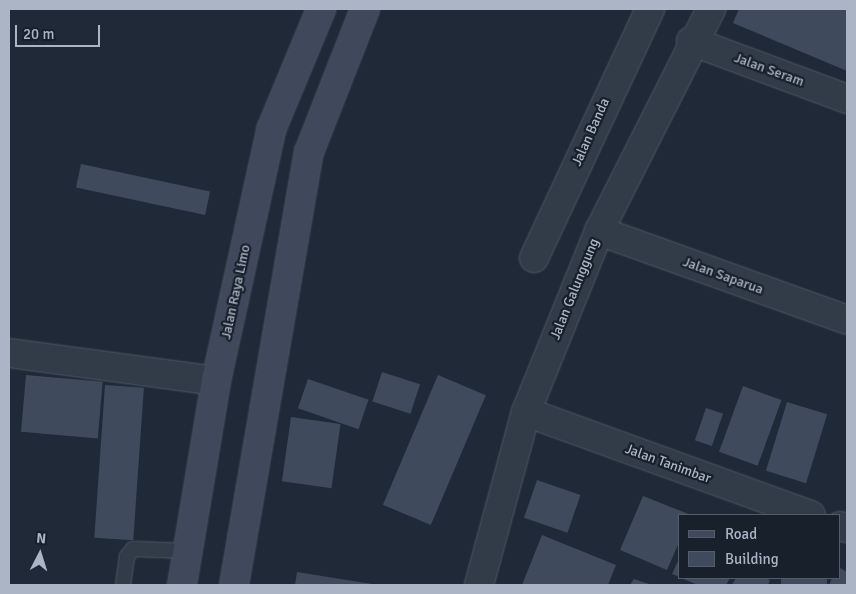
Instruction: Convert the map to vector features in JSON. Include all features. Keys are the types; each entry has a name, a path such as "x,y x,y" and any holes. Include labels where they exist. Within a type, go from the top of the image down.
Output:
{"main road":[{"name":"Jalan Raya Limo","path":"182,585 216,381 271,130 321,9"},
{"path":"234,585 309,152 366,9"}],"street":[{"name":"Jalan Banda","path":"534,258 650,9"},
{"name":"Jalan Galunggung","path":"478,585 526,412 599,231 691,42 711,9"},
{"name":"Jalan Seram","path":"691,42 847,99"},
{"name":"Jalan Saparua","path":"599,231 847,320"},
{"path":"9,352 216,381"},
{"name":"Jalan Tanimbar","path":"526,412 808,514"}],"lane":[{"path":"123,585 127,556 133,549 188,551"}],"building":[{"path":"739,9 847,9 847,71 733,23"},
{"path":"81,164 210,191 205,215 76,187"},
{"path":"382,372 420,384 410,414 372,401"},
{"path":"26,375 103,382 98,438 21,432"},
{"path":"438,375 486,395 431,525 383,505"},
{"path":"308,379 369,400 358,429 298,408"},
{"path":"105,385 144,388 133,540 94,538"},
{"path":"743,386 782,400 758,466 719,452"},
{"path":"787,402 827,414 806,483 766,471"},
{"path":"706,408 723,414 712,446 695,440"},
{"path":"291,417 341,424 331,488 282,481"},
{"path":"537,480 580,495 567,533 524,518"},
{"path":"643,496 688,514 678,514 678,545 667,570 620,550"},
{"path":"542,535 616,565 608,585 522,585"},
{"path":"678,561 678,576 672,574"},
{"path":"841,569 847,572 847,585 829,585 832,579 841,579"},
{"path":"297,572 372,584 372,585 295,585"},
{"path":"634,579 652,585 630,585"},
{"path":"683,579 729,579 726,585 698,585"},
{"path":"735,579 770,580 768,585 732,585"},
{"path":"781,579 827,579 827,585 781,585"}]}
